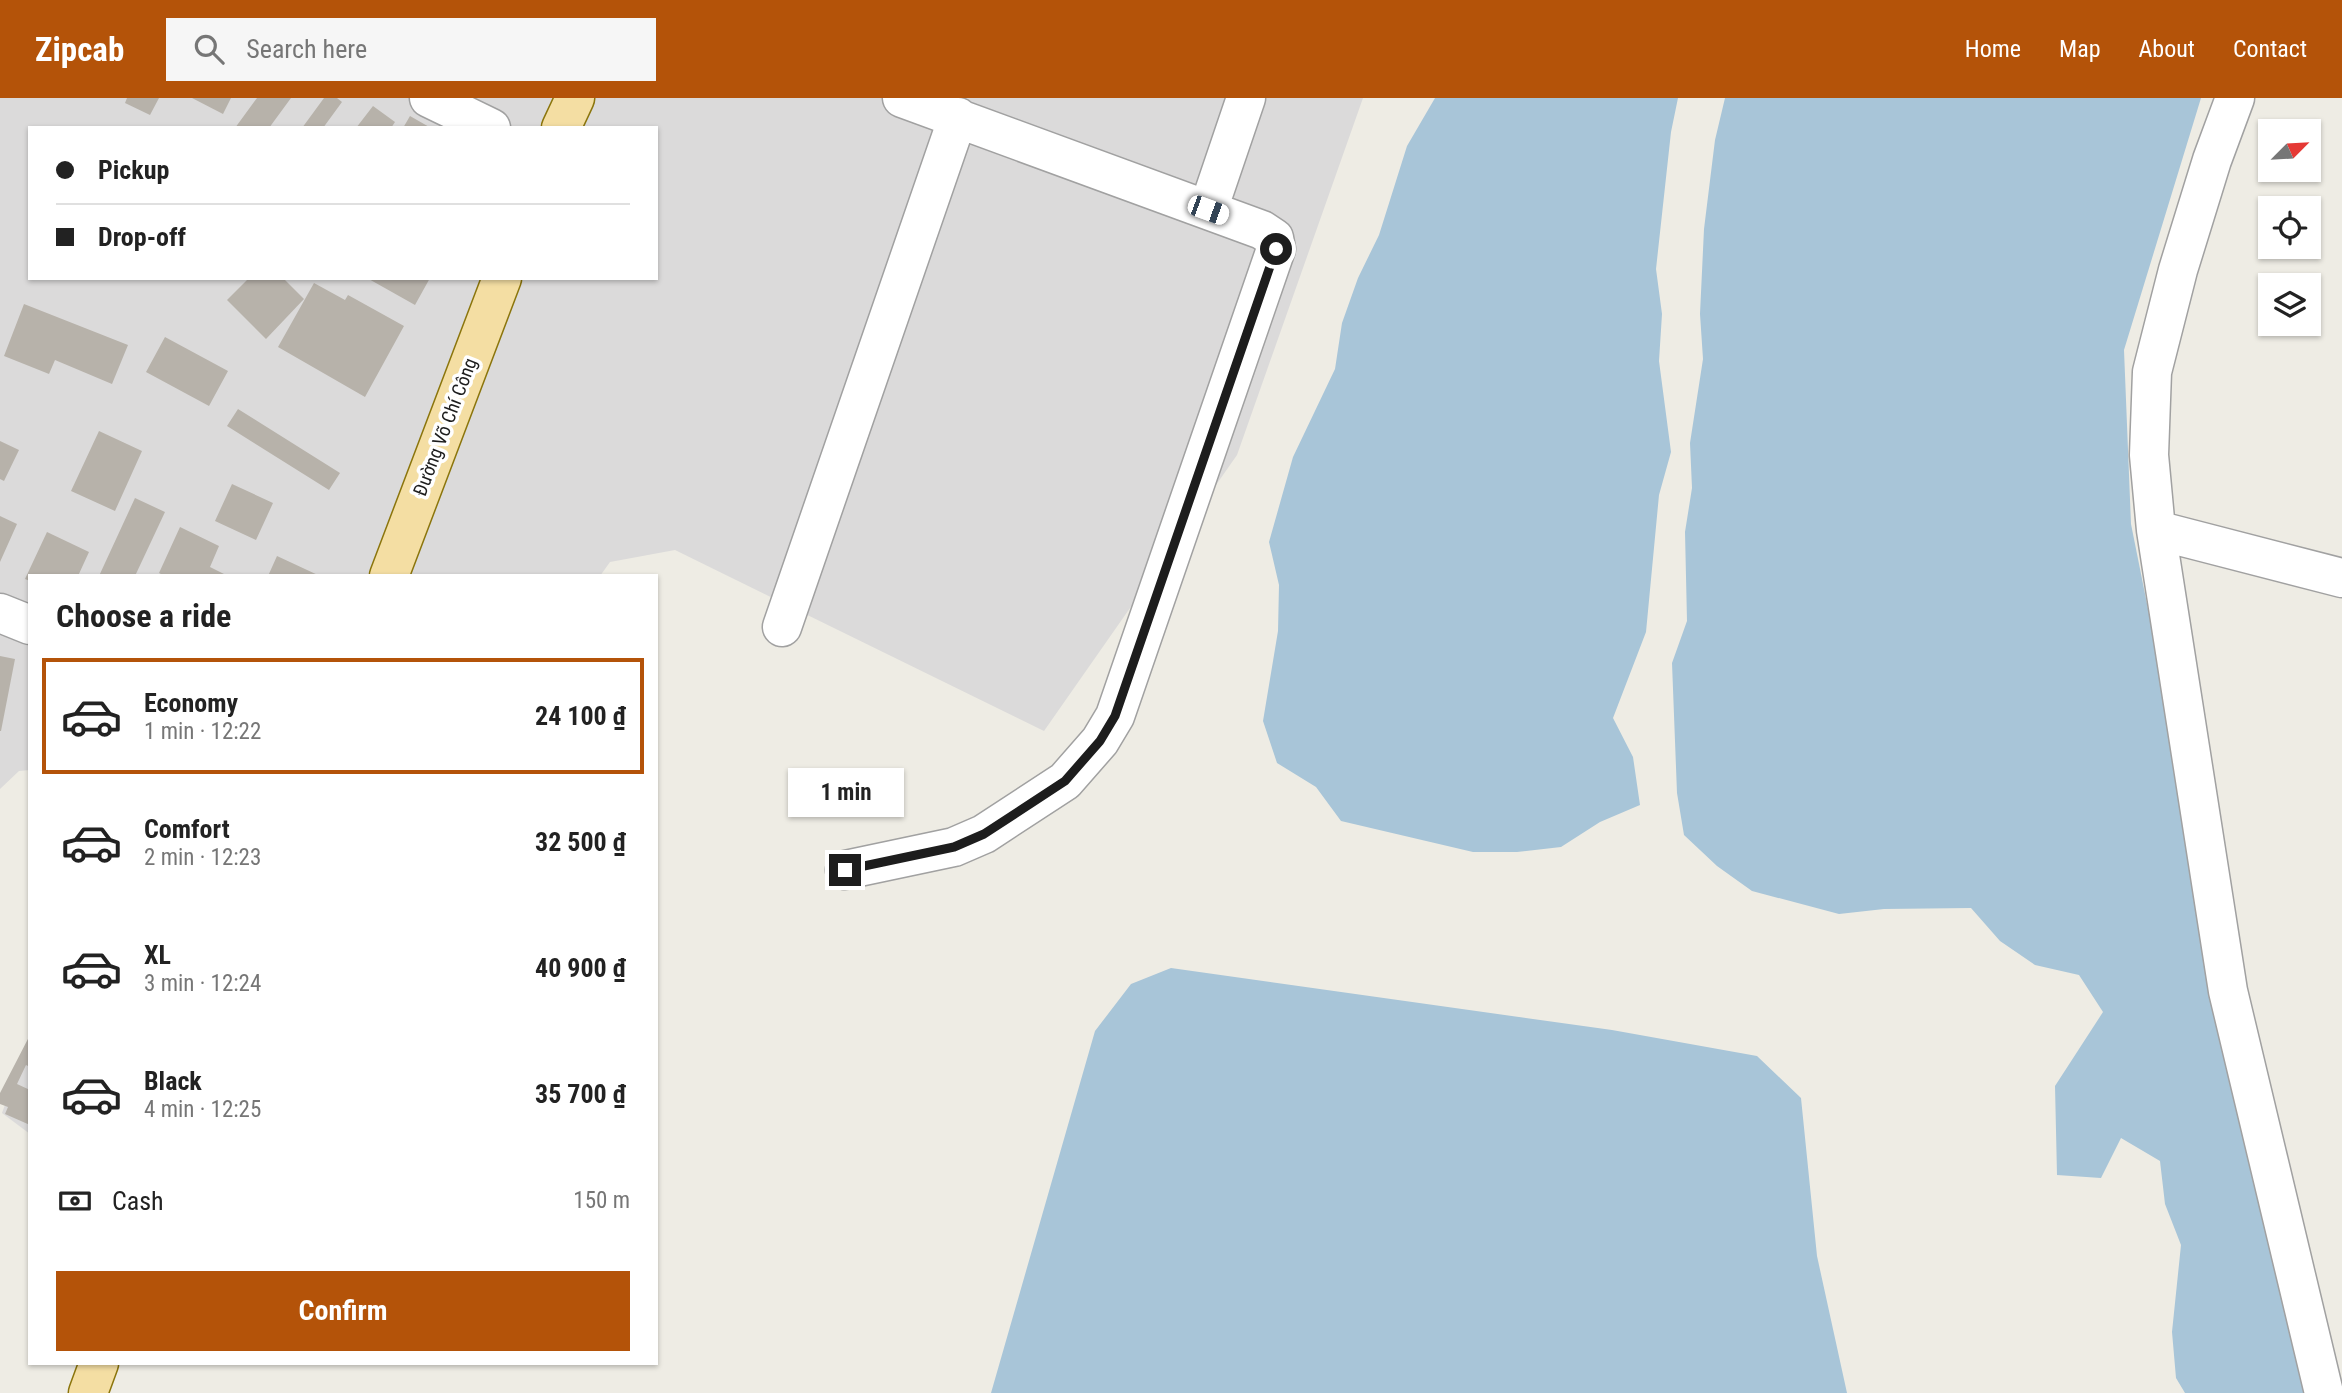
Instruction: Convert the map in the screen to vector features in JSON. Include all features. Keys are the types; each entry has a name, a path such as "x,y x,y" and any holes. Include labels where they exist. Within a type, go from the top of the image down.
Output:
{"main road":[{"path":"562,126 575,98"},
{"name":"Đường Võ Chí Công","path":"390,574 501,280"},
{"path":"88,1393 98,1365"}],"street":[{"path":"429,98 487,126"},
{"path":"845,870 954,847 984,834 1065,781 1100,741 1115,716 1276,249 1274,238 1262,230 1208,210 981,114 902,98"},
{"path":"1208,210 1246,98"},
{"path":"2235,98 2212,160 2182,258 2152,372 2149,456 2155,530 2228,991 2324,1393"},
{"path":"782,627 981,114"},
{"path":"2155,530 2342,578"},
{"path":"0,613 28,624"}],"shaded area":[{"path":"0,98 1363,98 1237,455 1044,731 675,550 610,562 601,574 28,574 28,770 19,771 0,789"},
{"path":"28,1042 28,1132 2,1113"}],"water":[{"path":"1435,98 1678,98 1671,132 1656,269 1662,314 1659,361 1671,452 1659,495 1646,632 1613,718 1633,757 1640,805 1600,822 1561,847 1517,852 1473,852 1341,821 1316,787 1277,763 1263,721 1278,631 1279,585 1269,542 1293,457 1335,369 1342,323 1358,278 1379,235 1407,146"},
{"path":"1725,98 2201,98 2124,350 2131,524 2305,1393 2185,1393 2176,1378 2172,1332 2181,1245 2165,1204 2160,1161 2121,1138 2101,1178 2057,1175 2055,1086 2103,1012 2079,975 2035,965 2000,941 1971,908 1884,909 1839,914 1752,891 1717,866 1684,835 1677,793 1672,663 1687,621 1685,532 1692,488 1690,443 1703,359 1700,314 1704,229 1715,140"},
{"path":"1171,968 1612,1030 1757,1056 1801,1098 1817,1256 1847,1393 991,1393 1095,1031 1131,984"}],"building":[{"path":"127,98 159,98 150,115 125,103"},
{"path":"192,98 231,98 223,114"},
{"path":"257,98 291,98 270,126 236,126"},
{"path":"324,98 337,98 342,102 324,126 303,126"},
{"path":"373,106 395,122 392,126 358,126"},
{"path":"410,116 428,126 404,126"},
{"path":"247,280 285,280 304,299 266,339 227,300"},
{"path":"371,280 429,280 415,305"},
{"path":"314,283 345,300 348,295 404,326 365,397 278,347"},
{"path":"24,304 128,345 112,384 55,360 49,374 4,356"},
{"path":"165,337 228,371 209,406 146,372"},
{"path":"238,409 340,473 329,490 227,426"},
{"path":"99,431 142,451 115,511 71,491"},
{"path":"0,441 19,450 4,481 0,479"},
{"path":"232,484 273,503 256,540 215,521"},
{"path":"135,498 165,512 136,574 100,574"},
{"path":"0,516 17,524 0,562"},
{"path":"180,527 219,546 210,567 224,574 159,573"},
{"path":"47,532 89,552 79,574 28,574 28,580 25,579"},
{"path":"277,556 316,574 269,574"},
{"path":"0,656 15,659 1,731 0,731"},
{"path":"28,1039 28,1066 26,1065 17,1084 28,1089 28,1124 5,1114 8,1107 0,1104 0,1093"}],"route":[{"path":"845,870 954,847 984,834 1065,781 1100,741 1115,716 1276,249"}]}
